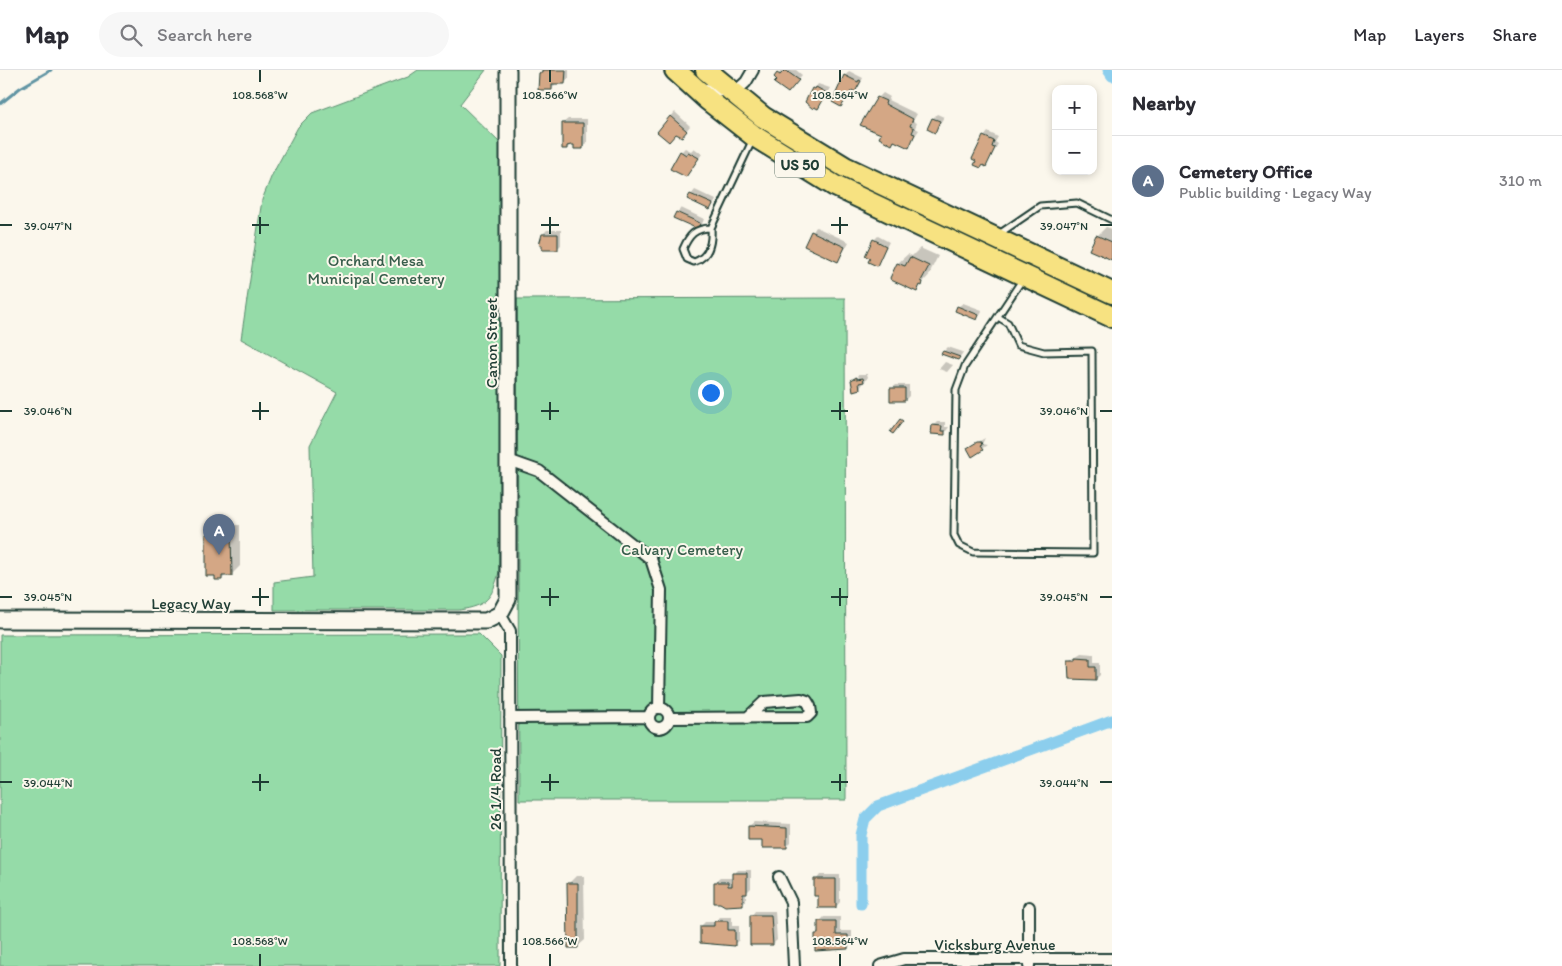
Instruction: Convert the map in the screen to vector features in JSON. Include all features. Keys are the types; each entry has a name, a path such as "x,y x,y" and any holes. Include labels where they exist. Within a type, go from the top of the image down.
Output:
{"highway":[{"name":"US 50","path":"675,70 754,136 989,248 1055,270 1112,293"},
{"name":"US 50","path":"706,70 840,177"},
{"name":"US 50","path":"989,248 1029,275 1112,317"}],"street":[{"name":"Canon Street","path":"500,614 508,599 508,70"},
{"path":"694,87 734,93 746,82 753,70"},
{"path":"508,460 539,471 651,560 661,590 658,708"},
{"name":"Legacy Way","path":"0,620 486,621 500,614"},
{"name":"26 1/4 Road","path":"500,614 510,631 511,966"},
{"path":"670,718 746,718 807,718 810,713 810,706 807,701 800,699 764,702 746,718"},
{"path":"648,718 650,713 658,708 664,709 670,718"},
{"path":"510,718 648,718"},
{"path":"648,718 653,727 658,729 664,727 670,718"},
{"path":"779,877 791,902 794,966"},
{"path":"1029,907 1029,962"},
{"name":"Vicksburg Avenue","path":"880,966 904,959 916,962 1029,962 1112,959"}],"lane":[{"path":"711,228 694,232 688,238 683,249 687,259 694,262 701,260 708,251 712,240 711,228 754,136"},
{"path":"989,248 1040,206 1077,203 1112,220"},
{"path":"998,317 1008,323 1018,345 1044,352 1092,351 1093,553 973,552 958,545 954,535 956,390 965,366 998,317 1029,275"}],"green space":[{"name":"Orchard Mesa Municipal Cemetery","path":"418,70 486,70 460,104 501,144 499,572 494,588 487,599 476,606 459,610 274,610 274,582 313,577 310,445 337,392 241,339 262,200 272,175 298,127 312,113 408,77"},
{"name":"Calvary Cemetery","path":"845,298 846,800 519,800 517,299"},
{"path":"479,634 501,656 500,966 0,966 0,635"}],"building":[{"path":"542,70 566,70 565,84 552,84 552,90 538,90 539,73 542,73"},
{"path":"785,70 799,80 788,93 774,83 777,80 774,77 777,73 780,75"},
{"path":"844,75 858,82 859,80 861,81 855,92 852,90 841,107 832,102"},
{"path":"816,87 827,93 818,109 814,107 813,109 805,102 812,88 815,89"},
{"path":"877,97 886,101 885,104 913,119 910,126 914,128 912,133 915,134 909,148 894,141 892,145 879,138 881,134 860,125"},
{"path":"670,116 687,131 682,137 676,134 669,142 657,132"},
{"path":"932,118 940,121 935,133 927,129"},
{"path":"562,123 583,123 583,149 574,149 574,145 571,145 567,146 567,149 562,149"},
{"path":"983,136 994,141 992,147 995,148 986,167 983,165 981,168 974,165 976,161 972,159"},
{"path":"680,151 686,155 688,152 699,158 686,177 670,169"},
{"path":"690,194 713,204 710,210 687,199"},
{"path":"676,212 700,223 698,229 673,218"},
{"path":"811,231 845,247 838,262 804,246"},
{"path":"542,234 558,234 558,250 542,250 542,245 539,245"},
{"path":"1096,235 1112,242 1112,260 1089,250"},
{"path":"873,239 886,246 877,266 868,262 870,258 865,256"},
{"path":"910,257 929,266 921,281 923,282 922,286 920,285 917,292 890,278 897,263 905,266"},
{"path":"957,306 979,315 977,320 955,311"},
{"path":"943,351 960,357 958,360 941,354"},
{"path":"857,377 857,379 863,378 864,382 859,383 860,389 853,391 851,380"},
{"path":"890,388 905,388 905,401 890,401"},
{"path":"900,419 903,421 893,434 890,432"},
{"path":"932,425 942,426 941,431 945,431 945,435 931,434"},
{"path":"977,442 981,442 982,445 980,446 983,450 972,457 967,448"},
{"path":"206,534 231,534 232,576 222,576 222,580 215,580 215,576 206,576"},
{"path":"1076,658 1090,659 1090,667 1096,667 1096,680 1069,679 1068,661 1076,661"},
{"path":"748,826 787,828 787,848 762,848 762,840 748,840"},
{"path":"732,873 747,873 747,894 743,894 743,905 725,906 720,903 714,903 714,882 728,882 728,886 732,886"},
{"path":"814,879 836,879 836,908 818,908 818,896 814,896"},
{"path":"567,883 578,883 578,948 568,948"},
{"path":"750,915 771,915 773,945 750,945"},
{"path":"714,921 728,921 728,930 735,930 735,946 700,943 700,926 714,926"},
{"path":"818,921 836,921 836,935 848,935 848,949 815,951 815,934 818,934"}],"waterway":[{"path":"0,104 20,88 51,70"},
{"path":"1108,70 1112,76"},
{"path":"861,904 861,835 865,819 878,806 1112,720"}],"place":[{"name":"Cemetery Office","path":"219,555"}]}
